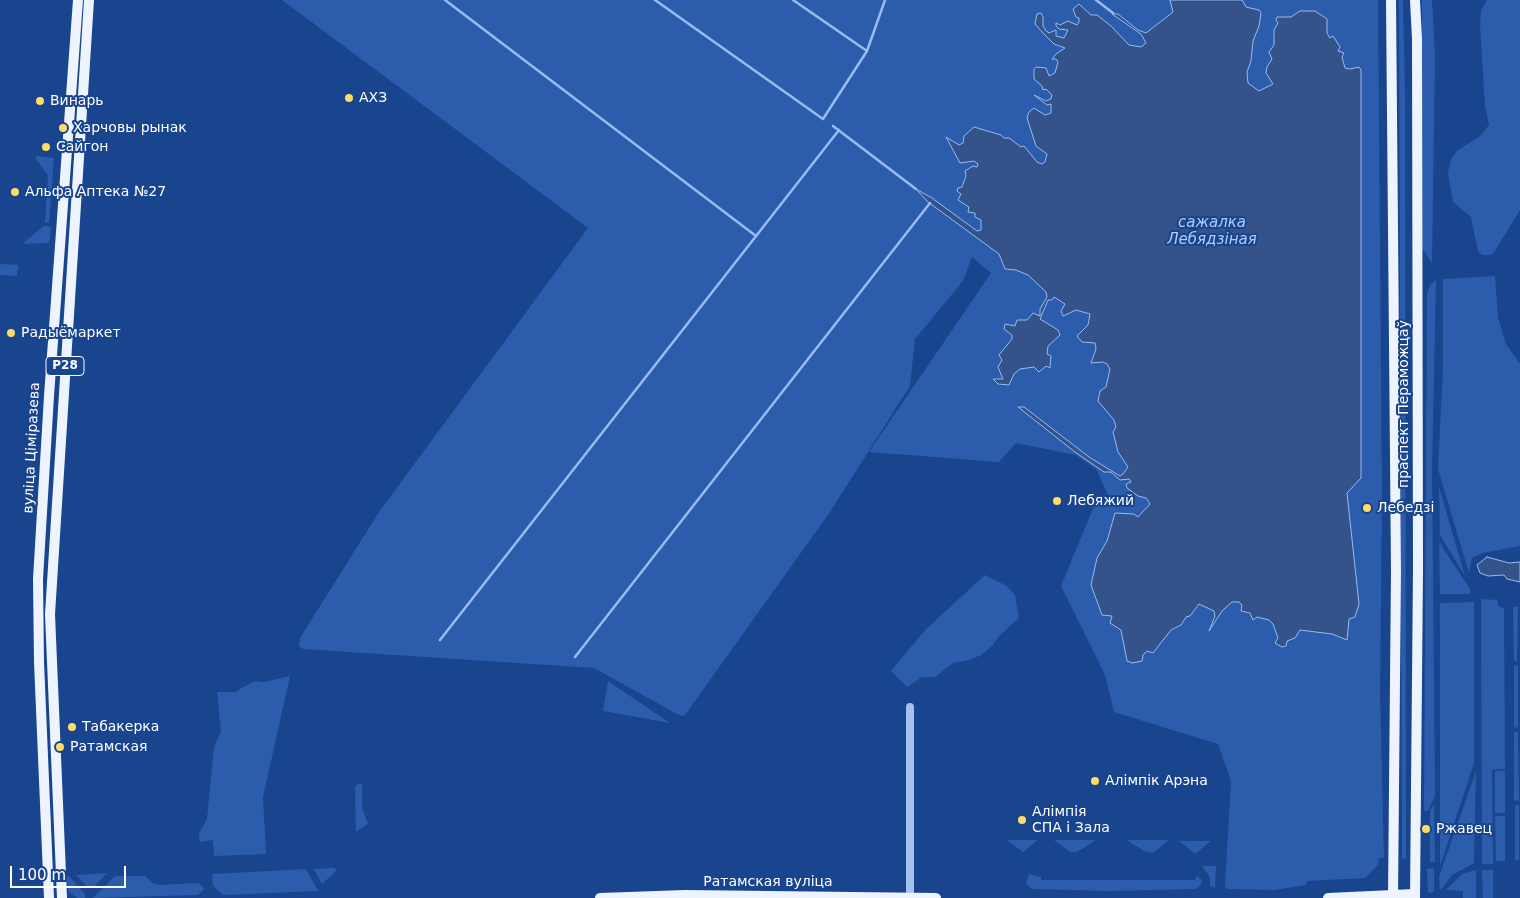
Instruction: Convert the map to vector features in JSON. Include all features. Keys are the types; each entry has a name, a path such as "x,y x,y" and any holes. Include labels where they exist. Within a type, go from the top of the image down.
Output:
{"main road":[{"name":"вуліца Ціміразева","path":"49,898 39,662 38,579 49,396 78,0"},
{"name":"вуліца Ціміразева","path":"62,898 50,614 89,0"},
{"name":"праспект Пераможцаў","path":"1391,0 1396,561 1393,896"},
{"name":"праспект Пераможцаў","path":"1415,0 1417,39 1418,558 1415,896"},
{"name":"Ратамская вуліца","path":"600,898 685,895 936,898"},
{"path":"1328,898 1415,896"}],"street":[{"path":"910,707 910,898"}],"shaded area":[{"path":"282,0 1378,0 1382,504 1380,691 1384,858 1379,858 1378,865 1365,878 1307,881 1306,885 1274,890 1227,889 1225,886 1231,781 1218,744 1114,712 1105,675 1061,586 1094,506 1109,498 1097,470 1076,455 1016,443 999,462 869,452 991,273 972,257 963,281 915,339 910,386 830,512 685,715 677,714 594,668 303,649 299,646 300,638 379,512 588,228"},
{"path":"1399,0 1403,0 1405,96 1406,858 1402,859"},
{"path":"1422,0 1432,0 1435,55 1432,263 1422,248"},
{"path":"1487,0 1520,0 1520,210 1493,254 1482,255 1478,251 1471,217 1453,202 1448,173 1451,159 1458,150 1479,137 1489,125 1485,106 1480,25 1481,11"},
{"path":"37,156 54,158 49,223 45,222 48,175 35,158"},
{"path":"44,226 51,227 48,243 22,244"},
{"path":"0,264 18,265 17,276 0,275"},
{"path":"1495,276 1498,318 1506,344 1520,364 1520,546 1482,553 1472,558 1469,573 1438,469 1443,369 1443,279"},
{"path":"1436,281 1432,467 1435,796 1428,811 1424,811 1427,293 1430,285"},
{"path":"1439,487 1465,576 1440,535"},
{"path":"1439,542 1470,589 1470,594 1440,594"},
{"path":"985,575 1007,586 1015,595 1019,618 981,655 969,660 953,663 935,677 922,677 907,687 891,671 927,628"},
{"path":"1481,599 1497,600 1499,607 1504,608 1505,769 1492,770 1493,864 1482,864"},
{"path":"1474,602 1474,763 1440,866 1440,603"},
{"path":"1513,607 1518,607 1517,661 1514,661"},
{"path":"1514,665 1518,666 1518,728 1514,727"},
{"path":"290,676 263,797 266,854 214,856 213,840 200,842 199,833 207,819 214,747 221,732 217,692 235,692 254,681 264,682"},
{"path":"608,681 670,723 603,711"},
{"path":"1514,732 1518,732 1519,801 1514,800"},
{"path":"1476,771 1474,863 1452,875 1440,891 1439,877"},
{"path":"1495,771 1505,771 1505,813 1495,813"},
{"path":"358,784 362,784 362,808 368,824 356,832 355,787"},
{"path":"1434,804 1435,862 1430,862 1430,811"},
{"path":"1515,805 1519,805 1519,860 1515,860"},
{"path":"1495,816 1505,816 1505,861 1496,861"},
{"path":"1007,840 1038,840 1023,852"},
{"path":"1054,840 1096,840 1077,852 1070,852"},
{"path":"1126,840 1169,840 1153,853 1146,852"},
{"path":"1179,841 1211,841 1195,854"},
{"path":"1202,866 1216,866 1215,888 1210,886 1210,877"},
{"path":"335,868 336,871 322,884 314,869"},
{"path":"1434,868 1434,892 1428,893 1427,869"},
{"path":"306,869 318,891 223,895 213,886 212,874"},
{"path":"1476,870 1476,898 1463,898 1463,891 1446,890 1462,874"},
{"path":"1482,870 1493,870 1493,898 1483,898"},
{"path":"107,873 93,888 88,888 76,875"},
{"path":"1029,874 1041,877 1041,880 1195,880 1196,876 1198,876 1202,881 1196,889 1110,891 1032,889 1026,883"},
{"path":"66,876 69,876 85,894 85,898 77,898 69,892"},
{"path":"115,876 145,876 153,883 160,885 197,883 202,885 204,889 198,895 93,898"}],"water":[{"name":"сажалка Лебядзіная","path":"1170,0 1242,0 1246,7 1259,10 1261,13 1259,26 1253,41 1251,61 1247,72 1248,83 1259,91 1273,84 1266,73 1272,59 1269,52 1274,45 1274,30 1278,23 1277,17 1291,17 1300,11 1315,11 1327,19 1327,33 1330,38 1333,36 1340,47 1338,51 1344,53 1342,57 1345,68 1359,67 1361,70 1361,478 1347,493 1359,604 1355,617 1349,619 1347,640 1332,634 1300,630 1295,638 1287,641 1286,646 1282,647 1275,643 1278,638 1273,624 1269,620 1257,617 1253,620 1250,613 1241,611 1242,605 1239,602 1232,602 1222,611 1209,631 1215,616 1214,611 1199,604 1181,625 1171,630 1153,653 1147,651 1143,655 1142,661 1132,663 1127,661 1121,630 1110,623 1112,616 1102,615 1091,585 1097,558 1107,541 1115,513 1134,514 1138,517 1150,504 1146,498 1138,496 1127,488 1126,484 1131,482 1129,479 1120,480 1111,472 1104,472 1075,452 1018,407 1024,407 1089,457 1120,476 1123,474 1128,467 1118,452 1113,432 1116,427 1114,420 1098,401 1100,391 1106,387 1110,369 1103,362 1091,363 1096,349 1095,343 1082,342 1077,336 1088,325 1090,314 1076,310 1063,316 1061,311 1065,304 1054,297 1052,300 1048,300 1040,319 1058,330 1060,335 1048,346 1047,354 1051,356 1050,368 1046,366 1039,372 1034,367 1020,369 1014,374 1009,385 998,384 993,379 1003,379 998,367 1002,360 999,355 1012,339 1012,335 1004,329 1005,324 1015,326 1017,320 1027,320 1033,313 1040,316 1040,309 1047,297 1046,292 1028,275 1016,270 1005,269 999,254 928,202 916,189 932,198 977,231 981,230 981,220 975,217 975,213 968,212 969,207 958,200 961,194 957,191 958,188 962,187 966,176 965,171 973,166 977,167 978,164 974,161 960,163 946,137 959,145 963,143 964,136 974,127 1009,138 1021,147 1024,146 1037,162 1042,164 1045,162 1047,154 1036,146 1027,118 1029,112 1034,108 1045,115 1051,113 1051,104 1047,105 1034,95 1046,101 1051,99 1052,95 1046,89 1043,90 1042,86 1034,79 1034,69 1036,67 1046,68 1049,76 1055,73 1058,62 1056,59 1052,59 1065,48 1054,44 1035,24 1037,14 1041,13 1043,26 1046,31 1049,33 1056,30 1056,36 1064,38 1068,30 1059,29 1056,23 1060,25 1068,21 1077,25 1079,18 1076,17 1073,9 1079,4 1091,15 1097,15 1111,26 1129,45 1141,47 1146,43 1141,34 1112,14 1118,14 1138,30 1146,33 1173,12"},
{"path":"1487,557 1509,563 1520,562 1520,582 1507,579 1504,575 1488,576 1480,573 1477,565"}],"waterway":[{"path":"445,0 756,236"},
{"path":"655,0 823,119 867,51 885,0"},
{"path":"793,0 867,51"},
{"path":"1096,0 1113,13"},
{"path":"833,126 916,189"},
{"path":"440,640 839,130"},
{"path":"575,657 930,203"}],"place":[{"name":"АХЗ","path":"349,98"},
{"name":"Винарь","path":"40,101"},
{"name":"Харчовы рынак","path":"63,128"},
{"name":"Сайгон","path":"46,147"},
{"name":"Альфа Аптека №27","path":"15,192"},
{"name":"Радыёмаркет","path":"11,333"},
{"name":"Лебяжий","path":"1057,501"},
{"name":"Лебедзі","path":"1367,508"},
{"name":"Табакерка","path":"72,727"},
{"name":"Ратамская","path":"60,747"},
{"name":"Алімпік Арэна","path":"1095,781"},
{"name":"Алімпія СПА і Зала","path":"1022,820"},
{"name":"Ржавец","path":"1426,829"}]}
